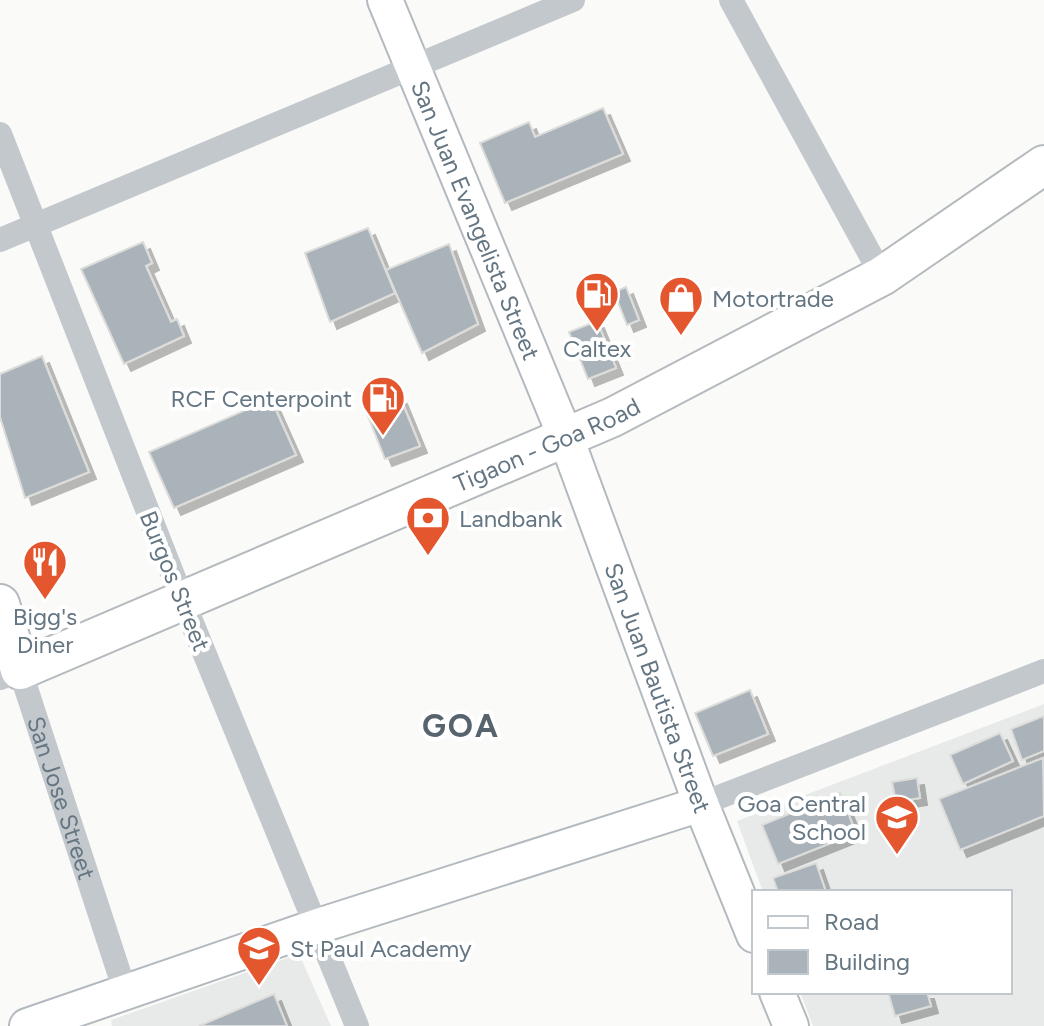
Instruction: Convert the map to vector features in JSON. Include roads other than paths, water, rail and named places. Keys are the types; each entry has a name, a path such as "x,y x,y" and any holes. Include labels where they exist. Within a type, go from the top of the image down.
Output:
{"main road":[{"name":"Tigaon - Goa Road","path":"10,674 566,438 882,276 1044,165"},
{"name":"San Jose Street","path":"0,604 10,674"}],"street":[{"name":"San Juan Evangelista Street","path":"385,0 566,438"},
{"path":"0,240 573,0"},
{"path":"731,0 882,276"},
{"name":"Burgos Street","path":"0,134 183,601 357,1026"},
{"name":"San Juan Bautista Street","path":"566,438 701,804 752,930"},
{"path":"27,1026 315,927 701,804 1044,671"},
{"name":"San Jose Street","path":"10,674 125,991"},
{"path":"778,994 791,1026"}],"place":[{"name":"Caltex","path":"597,333"},
{"name":"Motortrade","path":"681,337"},
{"name":"RCF Centerpoint","path":"383,437"},
{"name":"Landbank","path":"428,557"},
{"name":"Bigg's Diner","path":"45,601"},
{"name":"Goa Central School","path":"897,856"},
{"name":"St Paul Academy","path":"259,987"}],"district":[{"name":"GOA","path":"461,726"}]}
